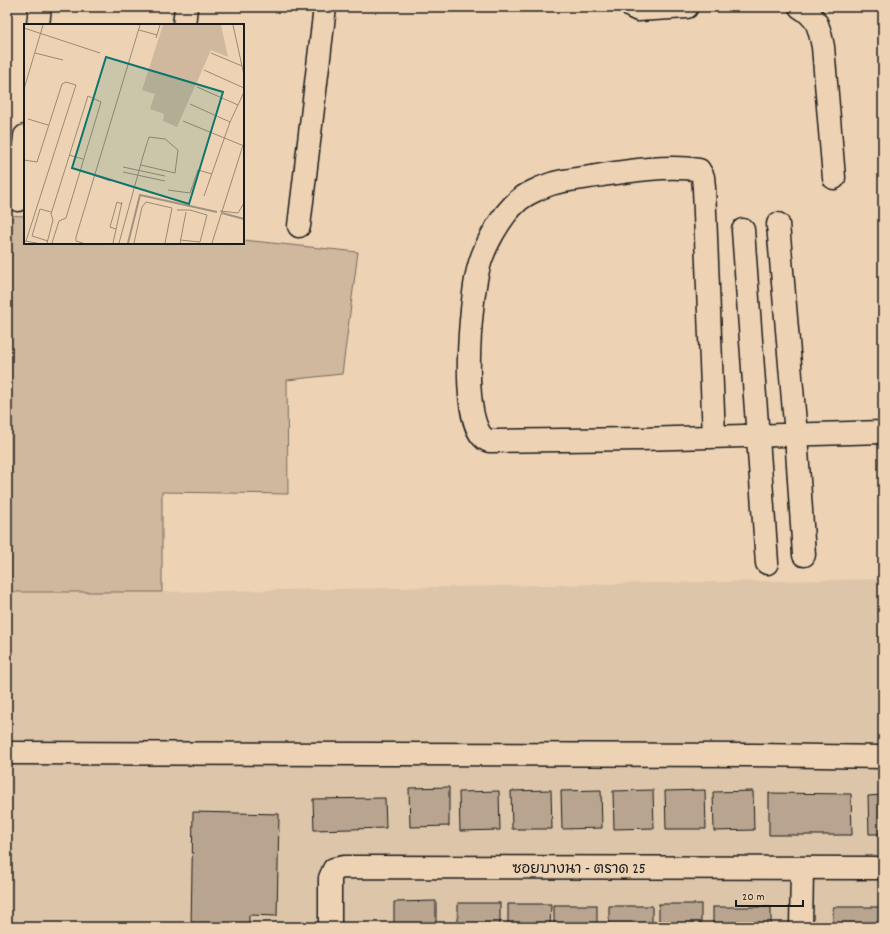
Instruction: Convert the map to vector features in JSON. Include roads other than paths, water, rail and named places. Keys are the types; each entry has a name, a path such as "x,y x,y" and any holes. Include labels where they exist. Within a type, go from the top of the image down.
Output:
{"street":[{"path":"38,24 40,7"},
{"path":"184,24 186,7"},
{"path":"299,226 325,7"},
{"path":"632,7 638,10 687,7"},
{"path":"800,7 812,14 819,29 823,46 834,178"},
{"path":"18,200 24,145"},
{"path":"714,437 704,188 703,177 699,170 672,168 623,172 584,178 551,184 519,200 496,228 478,269 470,316 469,358 471,403 474,424 484,440 714,437 883,432"},
{"path":"778,224 796,435 804,555"},
{"path":"743,230 767,563"},
{"path":"7,753 746,754 883,757"},
{"name":"ซอยบางนา - ตราด 25","path":"330,927 330,878 334,869 338,868 802,870 883,868"},
{"path":"801,927 802,870"}]}
